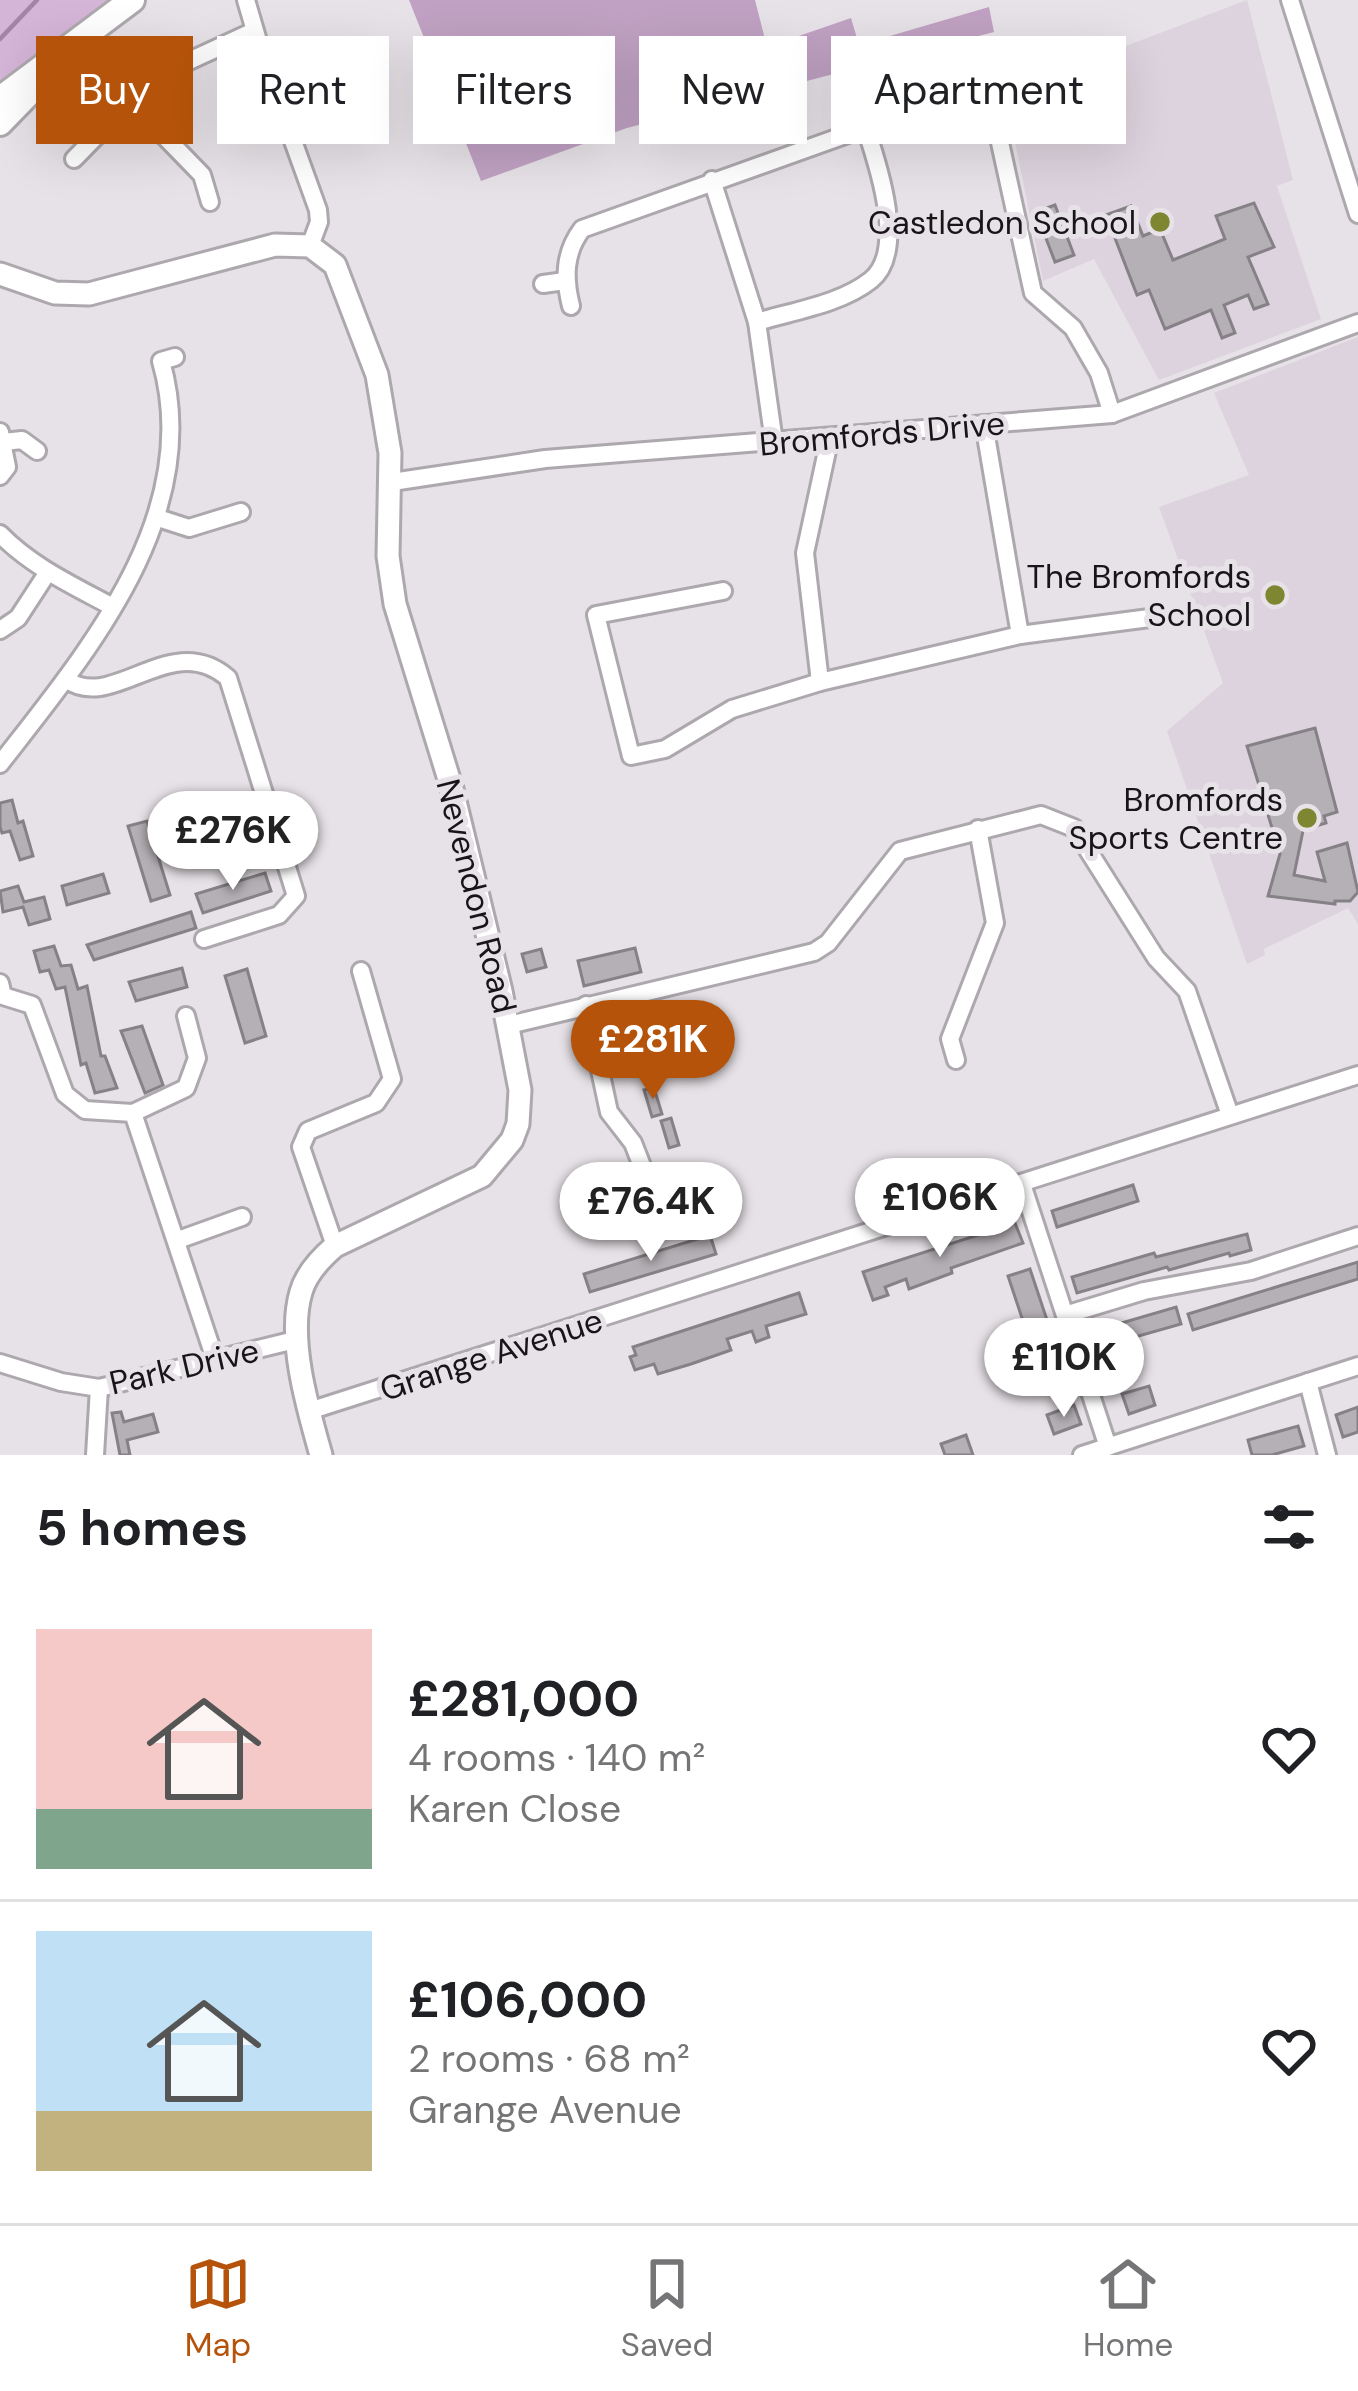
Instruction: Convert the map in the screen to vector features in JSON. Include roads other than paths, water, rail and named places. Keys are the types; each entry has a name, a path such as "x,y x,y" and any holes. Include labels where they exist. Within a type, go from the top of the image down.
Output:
{"main road":[{"path":"86,36 132,0"},
{"path":"0,99 36,73"},
{"path":"0,123 36,86"}],"street":[{"path":"5,274 55,293 88,294 275,244 310,246 318,210 246,0"},
{"path":"1290,0 1358,214"},
{"path":"193,59 254,31"},
{"path":"571,306 565,281 570,245 582,230 831,141"},
{"path":"74,159 90,144"},
{"path":"170,144 202,176 210,202"},
{"path":"757,322 844,294 875,278 886,259 887,226 882,176 871,144"},
{"path":"1000,144 1033,293 1073,328 1100,374 1112,414"},
{"path":"712,180 757,322 774,442"},
{"name":"Nevendon Road","path":"310,246 340,273 386,414 392,482 388,556 395,604 452,789 520,1090 518,1124 503,1154 482,1175 335,1246 317,1262 301,1293 298,1340 300,1375 321,1455"},
{"path":"543,284 565,281"},
{"name":"Bromfords Drive","path":"392,482 545,459 1112,414 1358,323"},
{"path":"0,764 66,680 140,560 158,518 170,455 169,391 161,362 175,357"},
{"path":"984,424 1020,635"},
{"path":"0,476 7,467 2,437 22,440 37,451"},
{"path":"820,682 805,554 830,437"},
{"path":"158,518 189,528 241,512"},
{"path":"0,534 48,572 111,606"},
{"path":"0,630 18,618 48,572"},
{"path":"723,591 596,616 631,756 664,749 732,709 820,682 1020,635 1157,617"},
{"path":"66,680 94,688 184,659 211,663 228,678 296,896 279,915 204,939"},
{"path":"509,1025 814,952 828,943 900,851 1040,815 1074,828 1156,958 1187,991 1230,1115"},
{"path":"956,1060 950,1039 995,923 978,829"},
{"path":"335,1246 301,1147 308,1131 376,1103 392,1079 361,971"},
{"path":"0,983 4,996 32,1005 64,1094 86,1110 133,1113 186,1088 197,1058 186,1016"},
{"path":"586,1005 609,1112 633,1143 642,1166"},
{"name":"Grange Avenue","path":"308,1411 1358,1075"},
{"path":"133,1113 215,1359"},
{"path":"1022,1184 1108,1447"},
{"path":"178,1240 242,1217"},
{"path":"1065,1315 1144,1291 1251,1271 1358,1236"},
{"name":"Park Drive","path":"0,1363 99,1388 298,1340"},
{"path":"1082,1455 1358,1366"},
{"path":"1308,1382 1327,1455"},
{"path":"95,1455 99,1388"}],"waterway":[{"path":"0,39 37,0"}],"place":[{"name":"Castledon School","path":"1160,222"},
{"name":"The Bromfords School","path":"1275,595"},
{"name":"Bromfords Sports Centre","path":"1307,818"}]}
